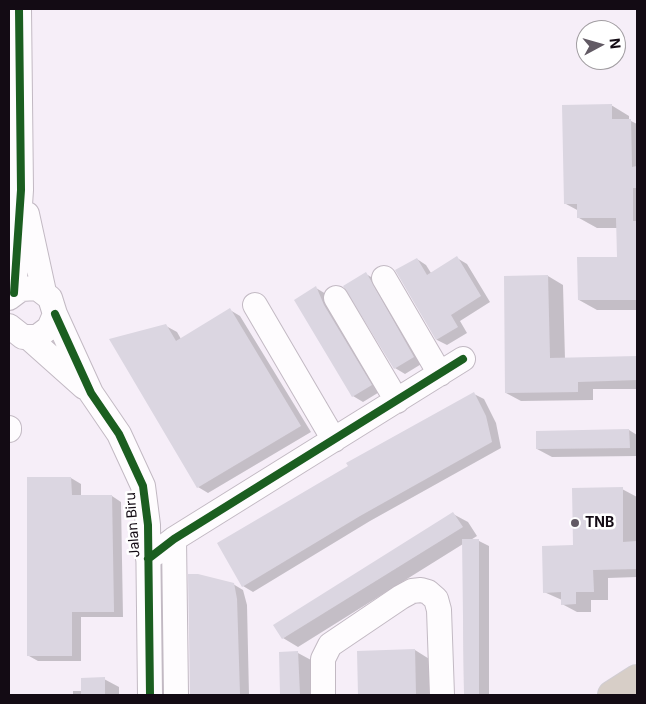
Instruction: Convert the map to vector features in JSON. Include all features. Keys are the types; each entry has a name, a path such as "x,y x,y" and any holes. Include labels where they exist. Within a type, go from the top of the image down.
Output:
{"highway":[{"path":"612,695 637,679"}],"street":[{"path":"11,296 22,190 15,79 19,9"},
{"name":"Jalan Biru","path":"22,190 44,292 50,298 55,314 91,394 120,434 143,486 147,505 150,695"},
{"path":"384,278 440,374"},
{"path":"11,296 29,287 44,292"},
{"path":"336,298 397,401"},
{"path":"255,305 334,440"},
{"path":"16,334 37,336 49,328 55,314"},
{"name":"Jalan Biru","path":"16,334 91,394"},
{"path":"148,559 174,539 463,359"},
{"path":"174,539 176,695"},
{"path":"323,695 323,659 330,645 401,597 412,591 421,590 428,592 436,599 439,610 442,695"}],"building":[{"path":"612,104 612,119 631,119 632,167 637,166 637,188 633,188 633,221 637,221 637,300 578,300 577,257 617,257 616,218 577,218 577,204 564,204 562,105"},
{"path":"457,256 481,296 451,315 458,327 436,340 395,270 417,258 427,275"},
{"path":"366,272 414,357 394,369 343,286"},
{"path":"548,275 550,358 637,356 637,380 578,382 578,392 505,393 504,276"},
{"path":"316,286 324,305 372,385 352,397 294,300"},
{"path":"230,308 301,426 197,488 109,339 166,324 176,341"},
{"path":"474,392 486,416 492,442 360,516 242,587 217,543 348,466 346,463"},
{"path":"629,429 630,448 536,449 536,431"},
{"path":"27,477 71,477 72,495 112,495 114,612 72,612 72,656 27,656"},
{"path":"623,487 623,542 637,541 637,569 593,570 594,592 576,592 576,604 561,605 561,592 543,593 542,546 573,545 572,488"},
{"path":"453,512 463,527 282,639 273,625"},
{"path":"462,539 479,539 479,695 464,695"},
{"path":"188,574 198,574 234,583 237,599 240,695 190,695"},
{"path":"415,649 416,695 358,695 357,651"},
{"path":"298,651 300,695 280,695 279,652"},
{"path":"105,677 105,695 81,695 81,678"}],"cycle path":[{"path":"14,293 21,190 19,9"},
{"path":"55,314 91,393 119,434 143,486 148,525 150,695"},
{"path":"148,559 174,539 463,359"}],"place":[{"name":"TNB","path":"575,523"}]}
